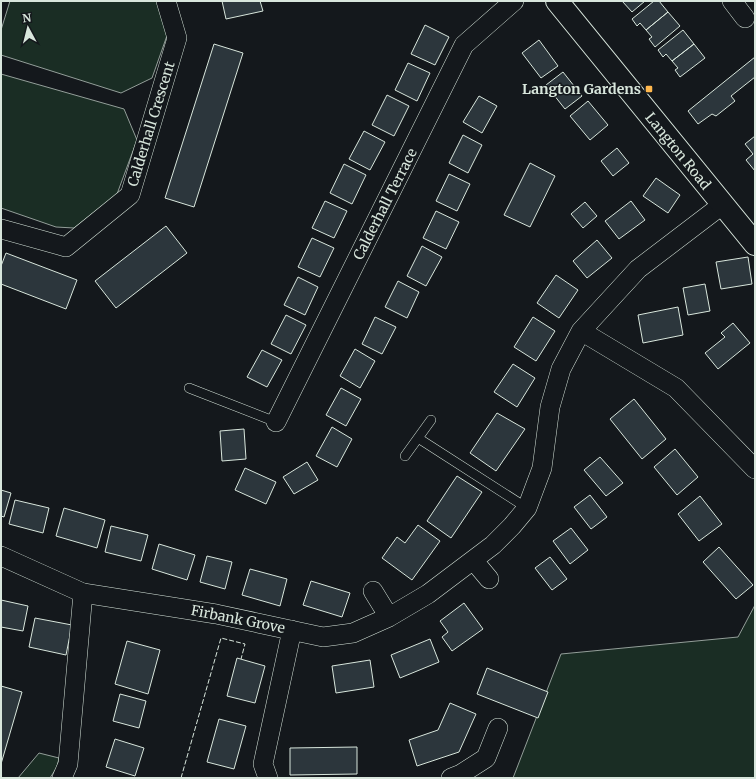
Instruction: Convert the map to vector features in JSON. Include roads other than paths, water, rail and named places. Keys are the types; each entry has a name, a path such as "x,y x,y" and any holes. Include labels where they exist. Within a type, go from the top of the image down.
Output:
{"street":[{"name":"Calderhall Crescent","path":"1,229 66,247 130,195 177,38 166,1"},
{"name":"Calderhall Terrace","path":"276,422 464,45 514,1"},
{"name":"Langton Road","path":"557,1 755,244"},
{"path":"732,1 745,18"},
{"path":"489,579 474,561 512,526 527,508 542,468 550,407 561,369 581,331 638,269 722,205"},
{"path":"581,331 676,388 755,469"},
{"name":"Firbank Grove","path":"1,556 83,593 216,614 323,637 353,633 390,617 428,594 474,561"},
{"path":"373,591 390,617"},
{"path":"62,778 68,764 83,593"},
{"path":"268,778 263,764 292,630"},
{"path":"451,778 461,774 486,758 498,728"}],"lane":[{"path":"189,388 276,422"},
{"path":"405,456 431,420"},
{"path":"418,438 527,508"}],"place":[{"name":"Langton Gardens","path":"649,89"}]}
